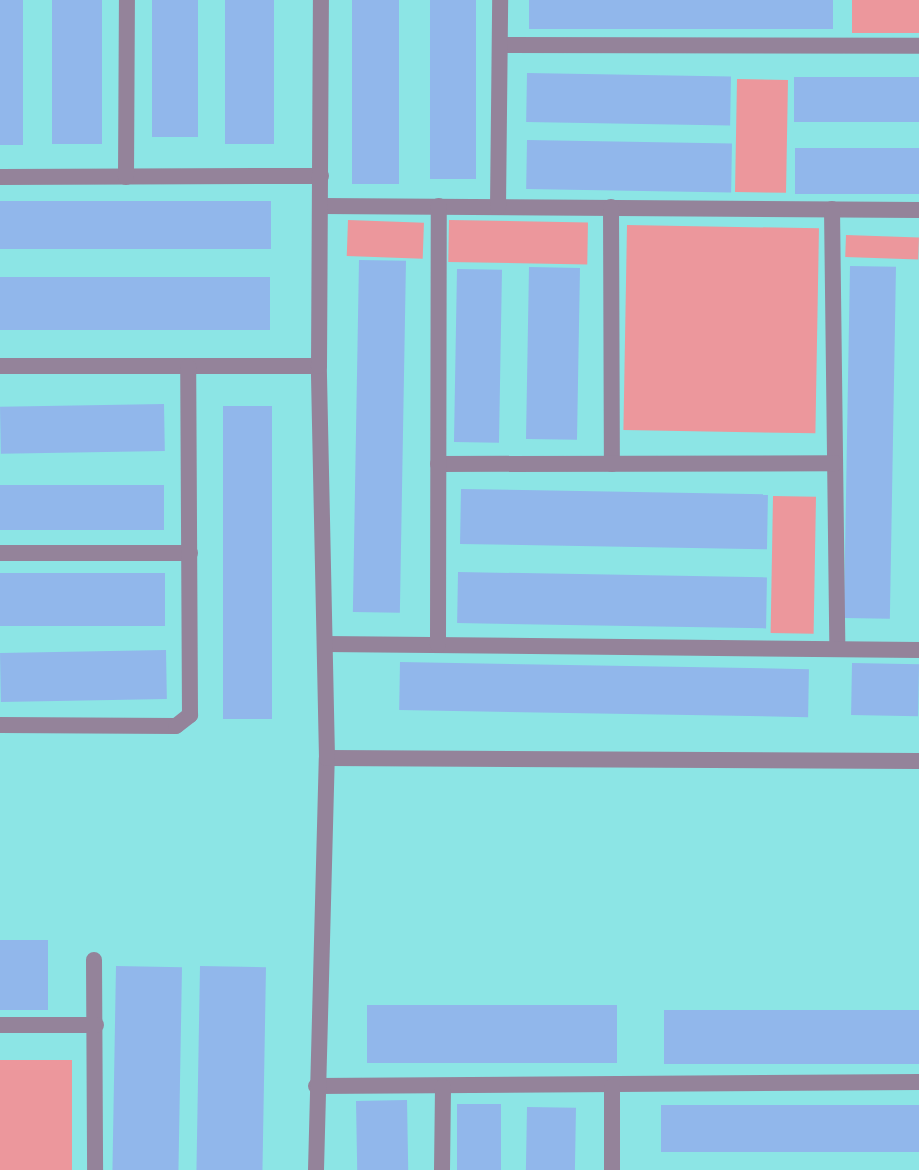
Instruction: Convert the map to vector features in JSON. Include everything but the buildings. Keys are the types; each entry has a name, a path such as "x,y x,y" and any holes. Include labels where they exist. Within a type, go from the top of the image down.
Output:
{"street":[{"path":"126,177 127,0"},
{"path":"316,1170 327,758 319,366 321,0"},
{"path":"498,207 500,0"},
{"path":"501,45 919,46"},
{"path":"0,177 321,176"},
{"path":"322,206 919,210"},
{"path":"438,645 439,206"},
{"path":"611,207 612,464"},
{"path":"832,209 837,649"},
{"path":"0,366 319,366"},
{"path":"0,725 176,726 186,719 193,705 188,367"},
{"path":"438,464 835,463"},
{"path":"0,553 190,553"},
{"path":"325,644 919,650"},
{"path":"327,758 919,761"},
{"path":"94,960 95,1170"},
{"path":"0,1025 96,1025"},
{"path":"316,1086 612,1087 919,1082"},
{"path":"442,1170 443,1087"},
{"path":"612,1087 612,1170"}],"shaded area":[{"path":"852,0 919,0 919,33 852,33"},
{"path":"737,79 788,80 786,193 735,192"},
{"path":"348,220 424,223 423,259 347,256"},
{"path":"449,220 588,222 587,264 448,262"},
{"path":"627,225 819,228 815,433 623,430"},
{"path":"846,235 919,238 918,260 845,257"},
{"path":"773,496 816,497 814,634 771,633"},
{"path":"0,1060 72,1060 72,1170 0,1170"}]}
